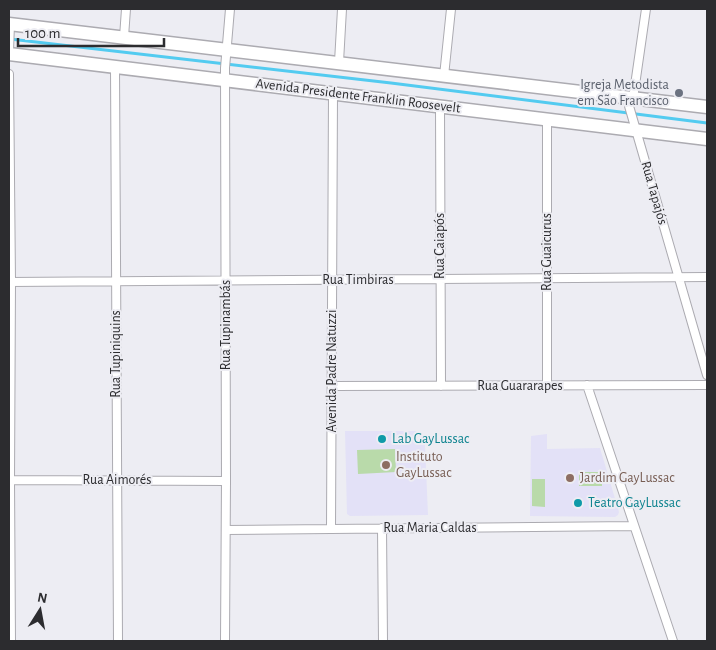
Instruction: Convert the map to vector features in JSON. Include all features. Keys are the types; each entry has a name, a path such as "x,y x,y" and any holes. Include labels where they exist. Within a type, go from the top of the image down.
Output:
{"main road":[{"path":"10,27 124,38 226,53 338,62 631,102 707,107"},
{"name":"Avenida Presidente Franklin Roosevelt","path":"9,53 115,67 225,74 333,94 547,119 634,125 707,139"}],"street":[{"path":"124,38 126,9"},
{"name":"Rua Tupinambás","path":"225,641 225,74 230,9"},
{"path":"338,62 342,9"},
{"path":"444,76 451,9"},
{"name":"Rua Tapajós","path":"646,9 631,102 634,125 707,375"},
{"path":"9,53 10,27"},
{"name":"Rua Tupiniquins","path":"115,67 118,641"},
{"path":"9,74 11,641"},
{"name":"Avenida Padre Natuzzi","path":"331,529 333,94"},
{"name":"Rua Caiapós","path":"440,106 441,386"},
{"name":"Rua Guaicurus","path":"547,119 547,386"},
{"name":"Rua Timbiras","path":"10,282 707,277"},
{"path":"587,385 673,641"},
{"name":"Rua Guararapes","path":"332,386 707,385"},
{"name":"Rua Aimorés","path":"9,480 226,480"},
{"name":"Rua Maria Caldas","path":"226,530 634,526"},
{"path":"382,528 383,641"}],"shaded area":[{"name":"Instituto GayLussac","path":"345,431 416,431 416,445 425,445 428,515 350,516 347,514"},
{"name":"Jardim GayLussac","path":"547,434 547,449 600,448 619,512 618,515 615,517 530,516 531,436"}],"green space":[{"path":"395,449 396,472 358,474 357,450"},
{"path":"579,472 602,472 602,486 579,486"},
{"path":"532,479 545,479 545,507 532,506"}],"waterway":[{"path":"10,39 391,83 707,123"}],"place":[{"name":"Igreja Metodista em São Francisco","path":"679,93"},
{"name":"Lab GayLussac","path":"382,439"},
{"name":"Instituto GayLussac","path":"386,465"},
{"name":"Jardim GayLussac","path":"570,478"},
{"name":"Teatro GayLussac","path":"578,503"}]}
